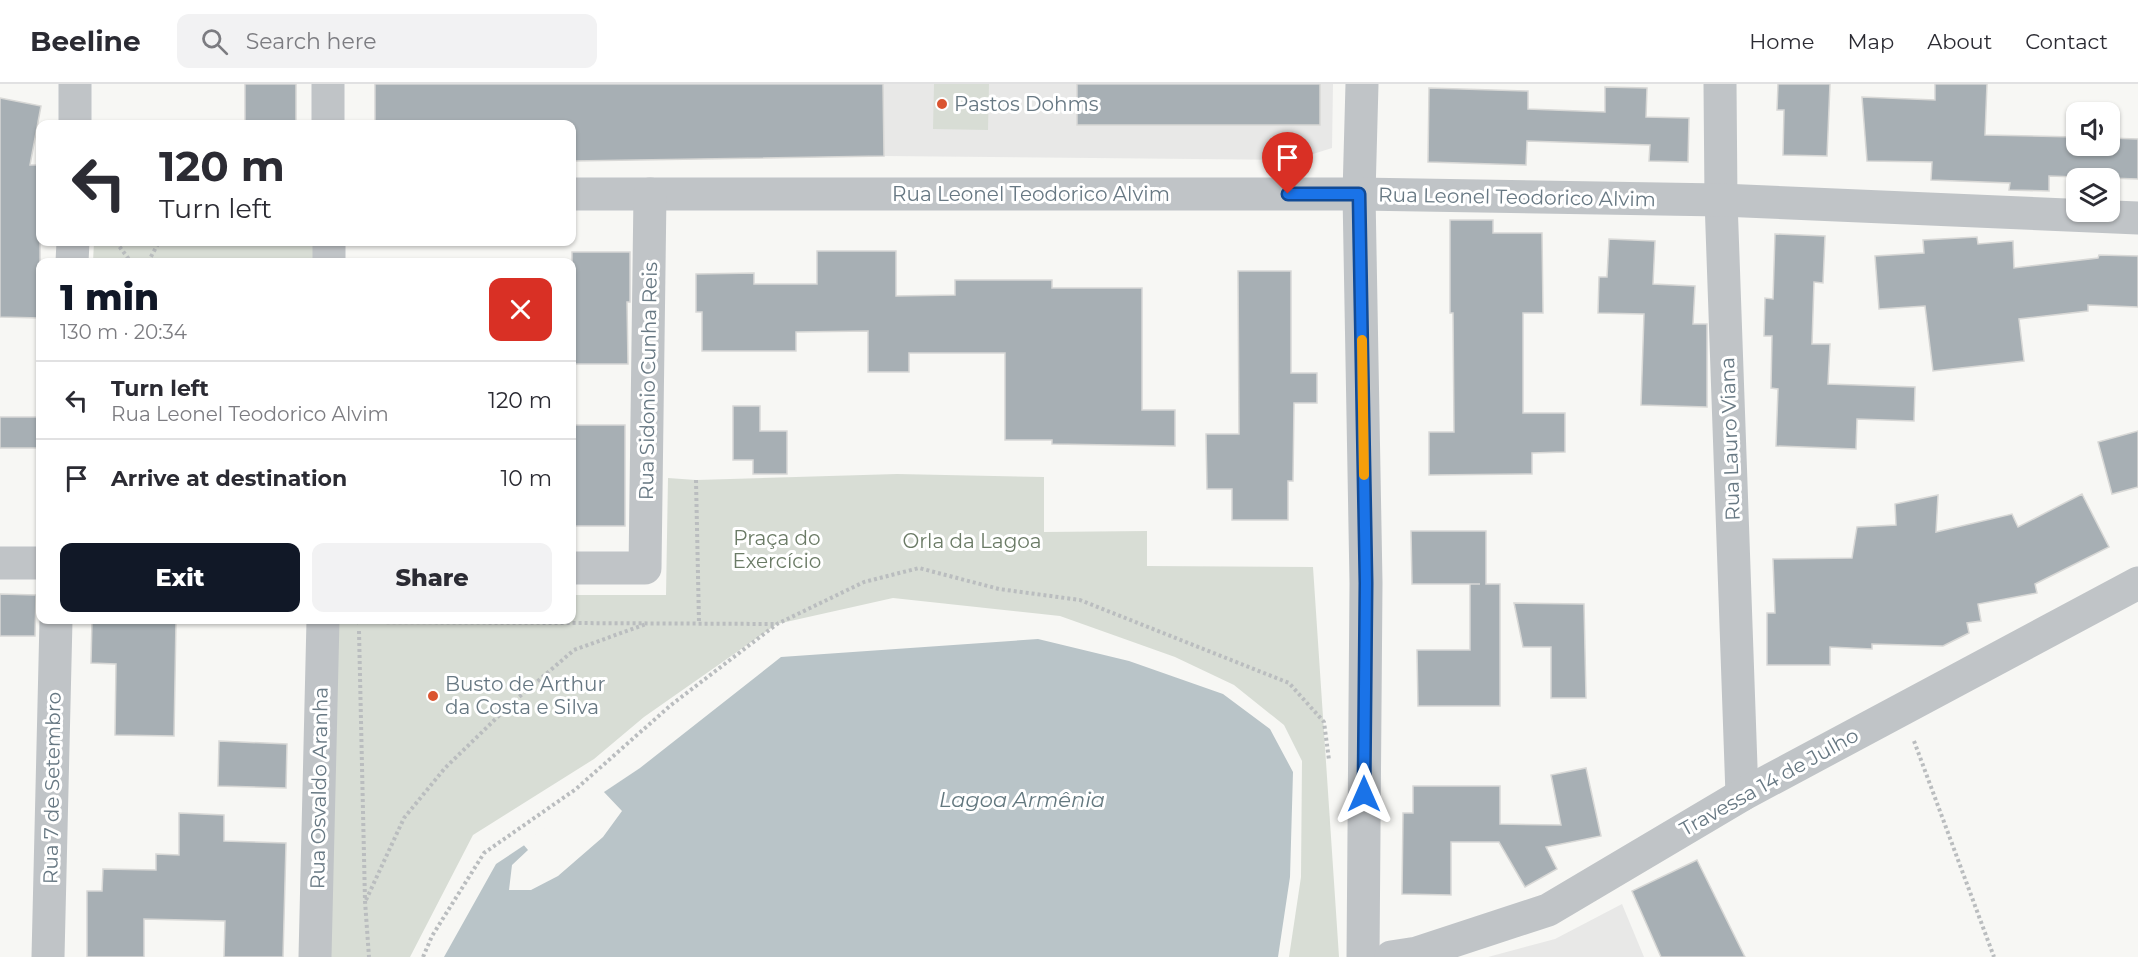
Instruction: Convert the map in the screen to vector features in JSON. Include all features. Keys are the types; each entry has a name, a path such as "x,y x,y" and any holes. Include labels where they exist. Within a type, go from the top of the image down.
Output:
{"street":[{"path":"75,84 75,120"},
{"path":"328,84 328,120"},
{"path":"1362,84 1359,194 1366,583 1363,957"},
{"name":"Rua Lauro Viana","path":"1720,84 1721,200 1742,795"},
{"name":"Rua Leonel Teodorico Alvim","path":"576,194 1359,194 1721,200 2138,218"},
{"name":"Rua Sidonio Cunha Reis","path":"576,568 645,568 650,194"},
{"path":"0,563 36,563"},
{"name":"Travessa 14 de Julho","path":"1409,956 1548,910 1742,795 2138,583"},
{"name":"Rua 7 de Setembro","path":"48,957 56,624"},
{"name":"Rua Osvaldo Aranha","path":"315,957 323,624"}],"path":[{"path":"696,480 699,623"},
{"path":"423,957 432,936 484,853 576,789 671,705 777,624 864,582 919,568 999,589 1080,600 1289,683 1324,722 1329,765"},
{"path":"576,623 777,624"},
{"path":"365,901 404,818 445,768 512,703 574,650 648,623"},
{"path":"358,624 365,901 369,957"},
{"path":"1902,709 1994,957"}],"shaded area":[{"name":"Pastos Dohms","path":"551,84 1333,84 1332,148 1294,160 884,156 576,161 576,120 551,120"},
{"path":"1622,904 1644,957 1488,957 1555,939"}],"green space":[{"path":"934,84 989,84 988,130 933,129"},
{"path":"94,246 316,246 316,258 93,258"},
{"path":"897,474 1044,477 1044,532 1147,531 1147,566 1313,567 1339,957 1289,957 1301,877 1302,761 1284,725 1234,685 1175,657 1060,616 893,598 777,624 644,717 594,759 473,835 410,957 328,957 338,624 576,624 576,595 666,595 668,478 696,480"}],"water":[{"name":"Lagoa Armênia","path":"1038,639 1129,661 1223,694 1270,729 1293,772 1290,877 1278,957 444,957 496,864 640,768 781,657"}],"pier":[{"path":"603,791 622,811 603,837 558,876 531,890 509,890 512,865 528,850 522,843"}],"building":[{"path":"245,84 296,84 296,120 245,120"},
{"path":"375,84 883,84 884,156 576,161 576,120 375,120"},
{"path":"1077,84 1320,84 1320,125 1077,125"},
{"path":"1778,84 1830,84 1827,156 1783,155 1784,110 1777,110"},
{"path":"1935,84 1987,84 1985,135 2066,137 2066,156 2120,156 2120,138 2138,139 2138,179 2120,178 2120,168 2066,168 2066,177 2049,176 2049,191 2009,190 2010,183 1931,180 1932,162 1867,161 1862,97 1935,100"},
{"path":"1605,87 1647,88 1646,117 1689,118 1688,162 1649,161 1650,145 1527,141 1526,165 1428,162 1429,88 1528,91 1528,109 1605,112"},
{"path":"0,98 41,106 38,120 36,120 30,165 36,165 36,246 40,246 40,258 36,258 36,318 0,317"},
{"path":"1450,220 1493,220 1493,233 1542,233 1543,313 1523,313 1523,413 1565,413 1565,452 1532,453 1532,474 1429,475 1429,432 1454,432"},
{"path":"1775,234 1825,236 1823,283 1814,282 1812,344 1830,344 1828,384 1915,387 1914,421 1857,419 1856,449 1776,446 1778,389 1771,388 1772,336 1764,336 1765,298 1773,299"},
{"path":"1977,237 1978,244 2013,241 2014,268 2098,258 2099,255 2138,256 2138,307 2088,305 2088,311 2019,319 2024,361 1933,371 1925,306 1879,309 1875,256 1924,253 1923,240"},
{"path":"1609,239 1655,241 1653,284 1695,286 1693,324 1707,324 1707,407 1641,405 1644,314 1598,313 1599,277 1607,277"},
{"path":"817,251 896,251 896,296 955,295 955,280 1052,280 1052,288 1142,288 1142,410 1175,410 1175,446 1052,444 1052,440 1005,440 1005,353 909,353 909,372 868,372 868,331 796,332 796,351 702,351 702,312 696,312 696,274 754,273 754,284 817,284"},
{"path":"572,252 630,252 630,302 627,302 628,364 576,364 576,258 572,258"},
{"path":"1238,271 1291,271 1291,373 1317,373 1317,403 1294,403 1293,481 1288,481 1288,520 1232,520 1232,489 1207,489 1206,434 1239,434"},
{"path":"733,406 760,406 760,431 787,431 787,474 753,474 753,460 733,460"},
{"path":"0,417 36,417 36,448 0,448"},
{"path":"576,425 625,425 625,526 576,526"},
{"path":"2138,431 2138,487 2112,494 2098,442"},
{"path":"2082,494 2109,547 2035,584 2037,593 1978,604 1981,621 1967,623 1969,633 1943,646 1872,644 1872,649 1830,647 1830,665 1767,665 1767,613 1775,613 1773,559 1852,558 1857,527 1896,525 1895,504 1938,495 1936,532 2012,514 2018,527"},
{"path":"1411,531 1486,531 1486,584 1500,584 1500,706 1418,706 1417,650 1470,650 1470,584 1412,584"},
{"path":"0,594 36,595 35,636 0,636"},
{"path":"1514,603 1584,604 1586,698 1551,698 1551,647 1523,647"},
{"path":"92,624 176,624 174,736 115,735 116,664 91,663"},
{"path":"219,741 287,744 286,788 218,786"},
{"path":"1586,768 1601,836 1546,847 1557,869 1525,887 1499,842 1451,842 1451,895 1402,894 1403,813 1413,813 1413,786 1500,786 1500,824 1561,825 1551,775"},
{"path":"179,813 224,815 224,841 286,843 283,957 224,957 225,921 144,919 144,957 87,957 87,891 102,891 103,869 156,870 156,854 179,855"},
{"path":"1697,860 1745,957 1661,957 1632,891"}],"slow traffic":[{"path":"1362,340 1364,475"}],"place":[{"name":"Pastos Dohms","path":"942,104"},
{"name":"Busto de Arthur da Costa e Silva","path":"433,696"}],"route":[{"path":"1288,194 1359,194 1366,583 1364,794"}],"park label":[{"name":"Orla da Lagoa","path":"972,541"},
{"name":"Praça do Exercício","path":"777,550"}]}
